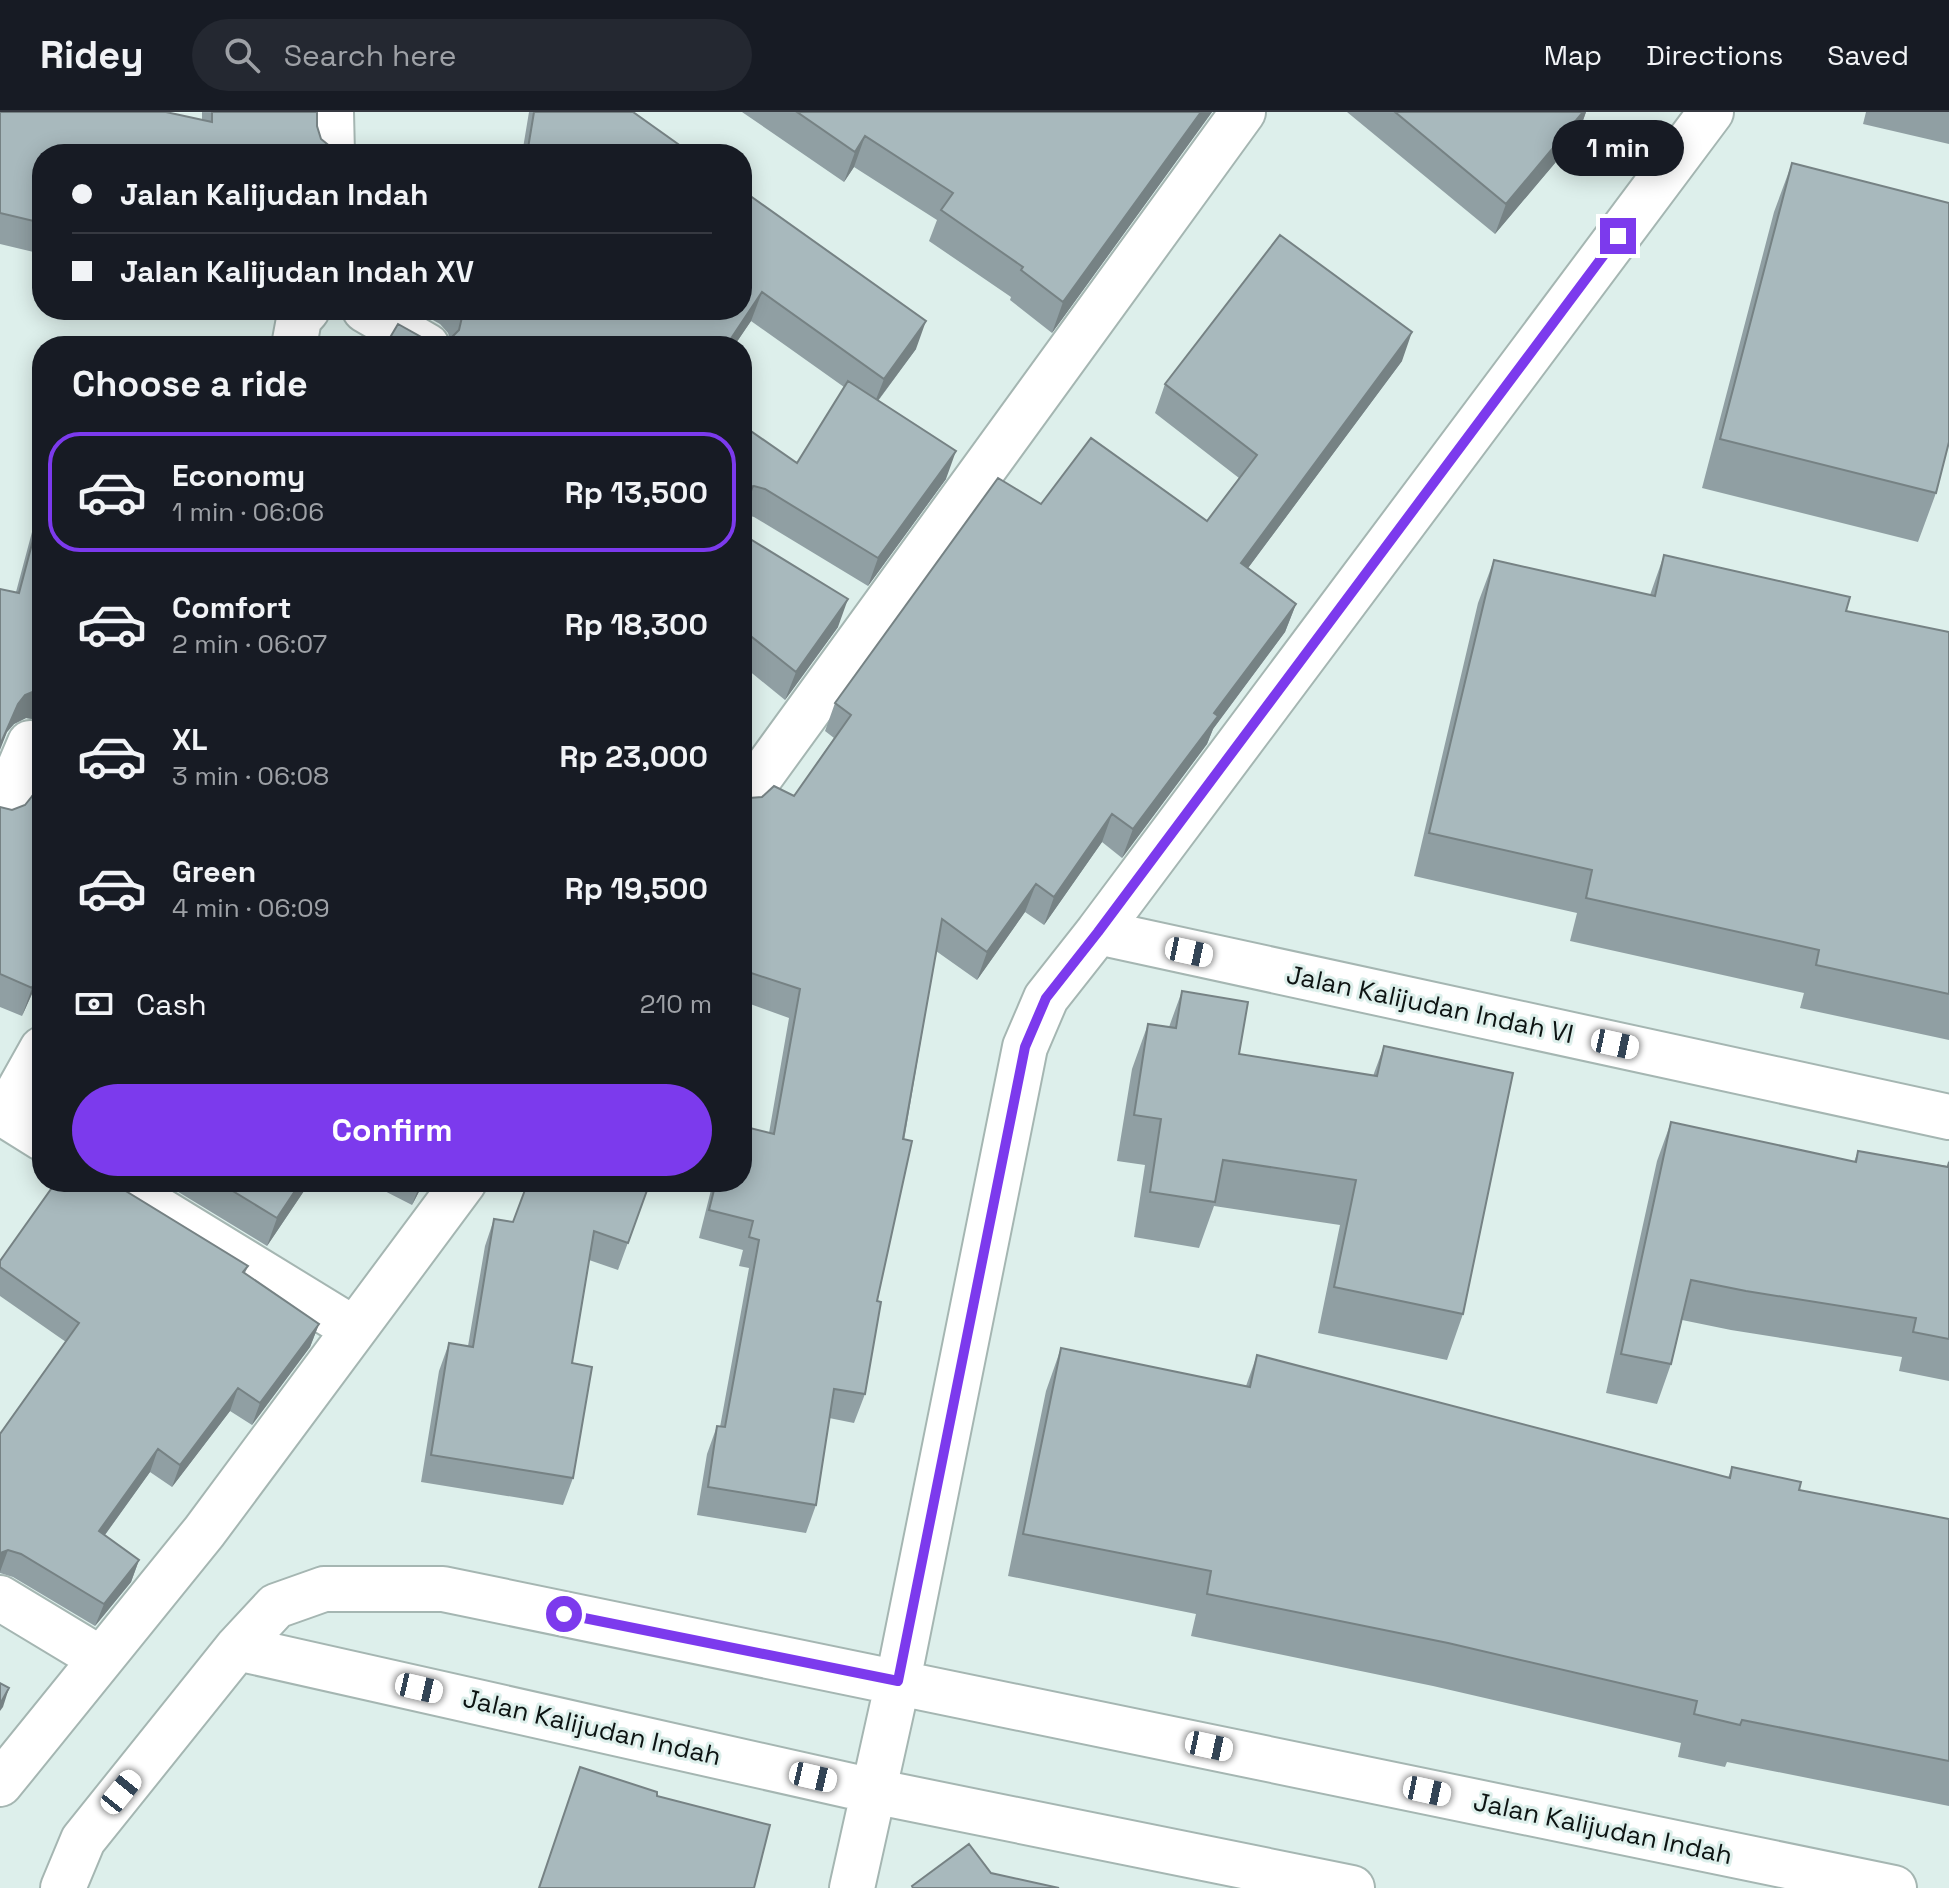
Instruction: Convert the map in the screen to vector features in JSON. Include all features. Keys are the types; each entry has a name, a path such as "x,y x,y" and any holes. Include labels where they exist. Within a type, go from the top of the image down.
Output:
{"street":[{"path":"331,112 332,144"},
{"path":"752,786 860,611 1243,112"},
{"path":"852,1888 898,1681 1025,1047 1046,998 1711,112"},
{"path":"382,320 410,336"},
{"path":"0,813 24,741"},
{"name":"Jalan Kalijudan Indah VI","path":"1098,932 1949,1117"},
{"path":"32,1067 5,1115 32,1132"},
{"path":"130,1192 354,1329"},
{"path":"0,1784 204,1532 457,1192"},
{"name":"Jalan Kalijudan Indah","path":"237,1648 276,1606 324,1589 443,1589 1894,1888"},
{"path":"0,1598 101,1659"},
{"path":"63,1888 83,1840 237,1648"},
{"name":"Jalan Kalijudan Indah","path":"237,1648 873,1791 1352,1888"}],"building":[{"path":"0,112 166,112 212,122 212,112 317,112 321,139 327,144 32,144 32,221 0,213"},
{"path":"534,112 633,112 678,144 529,144"},
{"path":"797,112 1201,112 1063,302 1021,270 1023,267 941,210 953,193 865,136 855,152"},
{"path":"1395,112 1583,112 1506,204"},
{"path":"1792,163 1949,203 1949,442 1936,493 1720,439"},
{"path":"752,197 926,321 884,379 762,292 752,307"},
{"path":"1280,235 1412,332 1241,563 1296,604 1214,713 1218,716 1133,829 1112,814 1054,897 1036,884 987,952 942,919 903,1139 912,1141 877,1301 881,1302 865,1394 834,1389 816,1505 708,1487 717,1426 725,1427 759,1240 749,1237 753,1221 709,1210 714,1192 752,1192 752,1128 774,1134 800,989 752,973 752,798 762,797 774,786 794,796 851,715 835,703 998,478 1041,504 1091,438 1207,521 1257,455 1165,384"},
{"path":"461,320 743,320 733,336 453,336 459,330"},
{"path":"398,324 420,336 391,336"},
{"path":"848,381 956,451 878,558 765,489 752,486 752,432 797,463"},
{"path":"752,540 848,599 796,672 752,637"},
{"path":"32,544 32,692 18,704 0,745 0,589 19,593"},
{"path":"1664,555 1850,597 1846,611 1949,632 1949,994 1816,965 1819,950 1586,898 1592,870 1429,833 1494,560 1655,596"},
{"path":"32,796 32,988 0,974 0,807 12,810 25,805"},
{"path":"1182,991 1248,1002 1239,1054 1377,1076 1384,1046 1513,1073 1463,1314 1334,1287 1356,1180 1223,1160 1215,1202 1150,1192 1161,1119 1134,1115 1148,1024 1176,1028"},
{"path":"1671,1122 1856,1162 1858,1151 1948,1167 1949,1162 1949,1339 1913,1332 1916,1318 1691,1280 1671,1364 1621,1354"},
{"path":"49,1192 127,1192 248,1266 243,1272 319,1324 260,1403 238,1388 180,1465 158,1449 99,1531 139,1560 104,1604 21,1554 8,1550 0,1553 0,1434 79,1323 0,1267 0,1261"},
{"path":"234,1192 294,1192 277,1218"},
{"path":"524,1192 646,1192 628,1243 594,1231 572,1363 592,1367 573,1478 431,1455 449,1343 473,1347 494,1219 513,1222"},
{"path":"1061,1348 1250,1387 1257,1355 1730,1478 1732,1467 1801,1482 1799,1490 1949,1519 1949,1761 1742,1720 1740,1725 1694,1714 1697,1701 1448,1643 1207,1594 1211,1571 1023,1534"},
{"path":"0,1683 9,1688 0,1704"},
{"path":"580,1767 657,1792 657,1796 770,1825 754,1888 539,1888"},
{"path":"969,1844 991,1873 1059,1888 913,1888"}],"route":[{"path":"564,1614 898,1681 1025,1047 1046,998 1618,236"}]}
